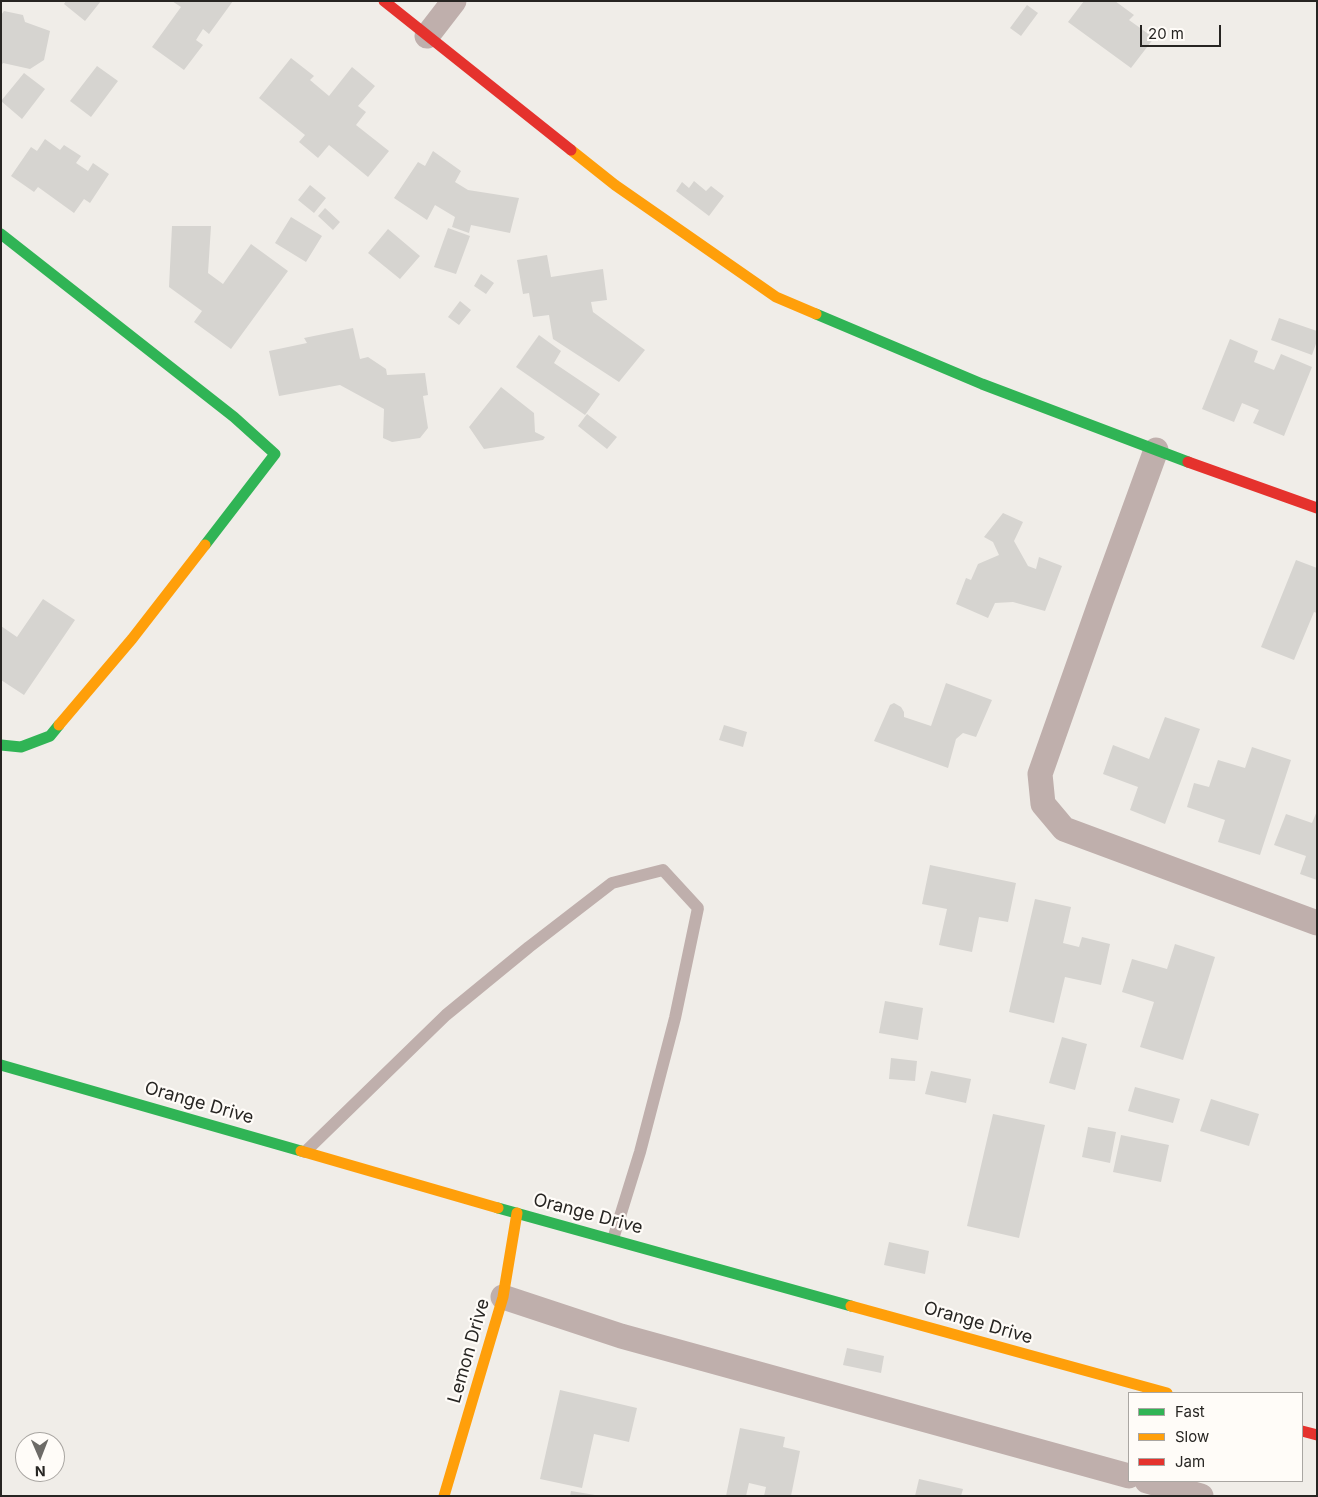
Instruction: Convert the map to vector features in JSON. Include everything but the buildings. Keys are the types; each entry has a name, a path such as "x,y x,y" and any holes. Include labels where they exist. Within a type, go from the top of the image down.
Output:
{"street":[{"path":"384,1 615,185 776,297 982,384 1317,508"},
{"path":"427,36 454,1"},
{"path":"1,234 234,417 275,454 132,639 50,736 21,747 1,744"},
{"path":"1156,450 1040,774 1043,804 1064,829 1317,923"},
{"name":"Orange Drive","path":"1,1065 517,1213 1163,1392"},
{"name":"Lemon Drive","path":"444,1496 503,1297 517,1213"},
{"path":"503,1297 621,1336 1128,1476"},
{"path":"1303,1431 1317,1435"},
{"path":"1152,1482 1201,1496"}],"lane":[{"path":"305,1152 446,1015 544,935 612,882 663,870 698,908 675,1018 660,1076 640,1152 612,1239"}],"traffic: fast":[{"path":"1,234 234,417 275,454 205,545"},
{"path":"816,314 982,384 1188,462"},
{"path":"1,745 21,747 50,736 59,725"},
{"path":"1,1065 301,1151"},
{"path":"498,1208 851,1306"}],"traffic: slow":[{"path":"571,150 615,185 776,297 816,314"},
{"path":"59,725 132,639 205,545"},
{"path":"301,1151 498,1208"},
{"path":"444,1496 503,1297 517,1213"},
{"path":"851,1306 1163,1392"}],"traffic: jam":[{"path":"384,1 571,150"},
{"path":"1188,462 1317,508"},
{"path":"1303,1431 1317,1435"}]}
